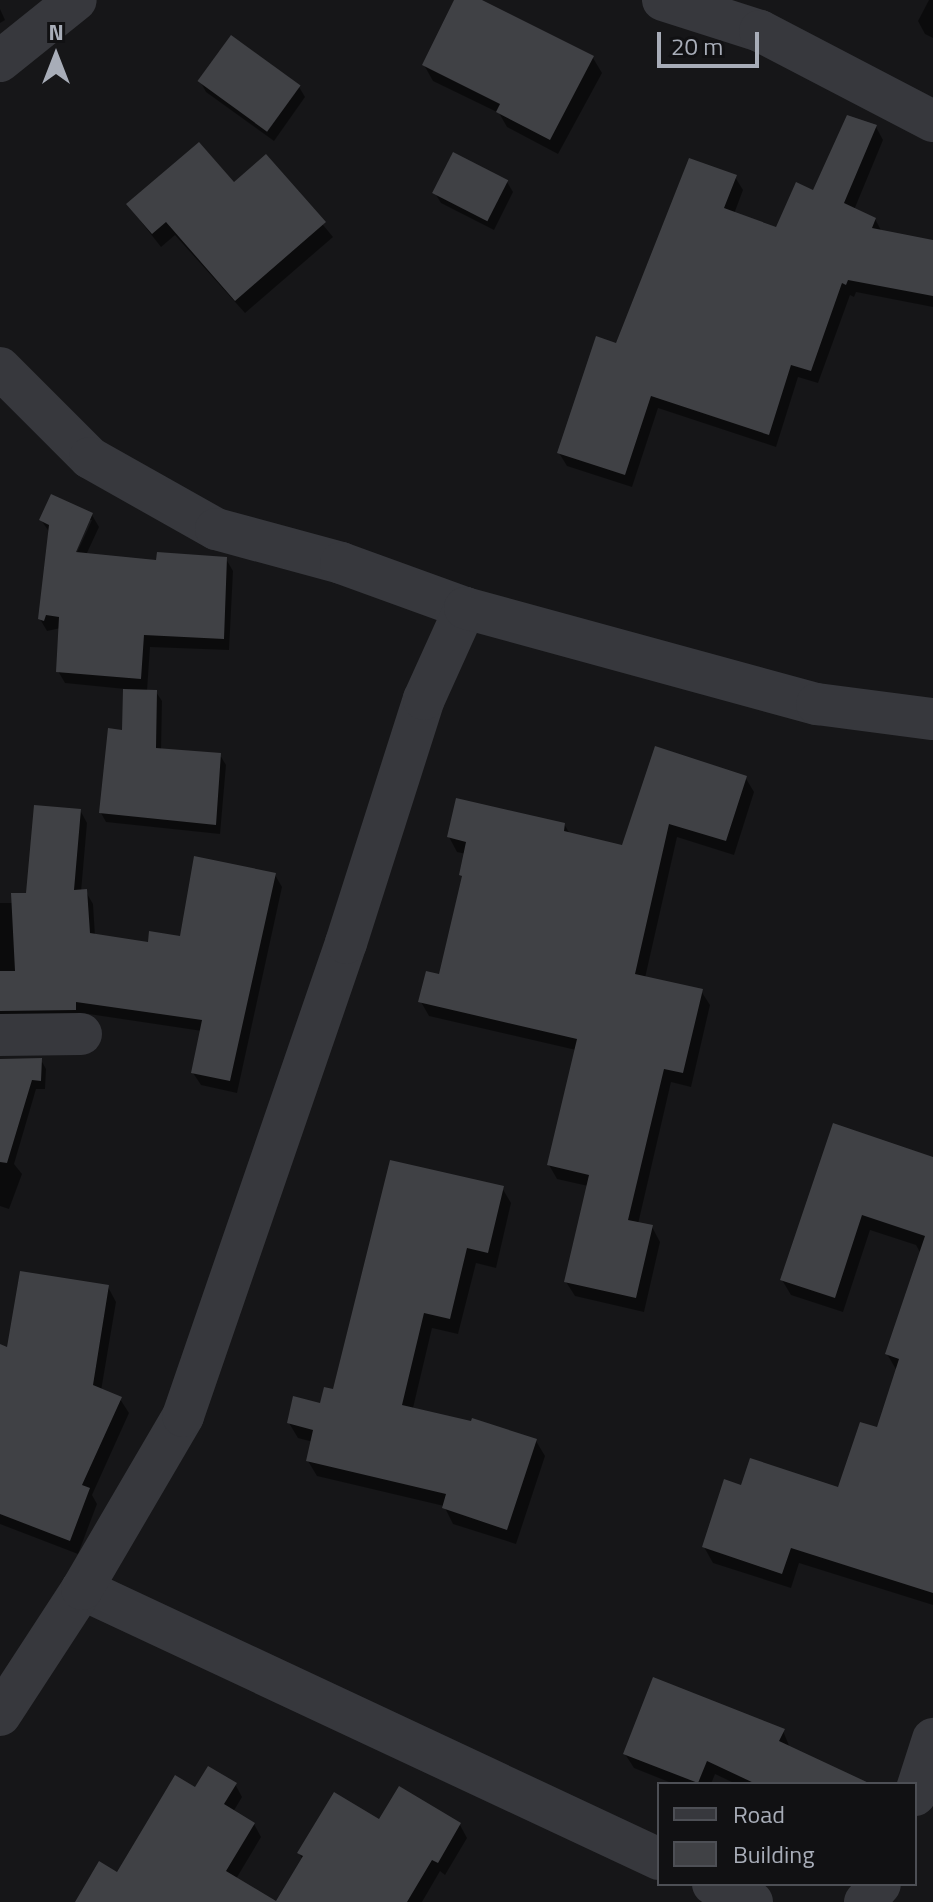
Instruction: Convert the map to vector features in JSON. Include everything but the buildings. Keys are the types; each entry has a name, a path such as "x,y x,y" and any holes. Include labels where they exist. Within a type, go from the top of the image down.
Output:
{"street":[{"path":"0,61 37,14 76,0"},
{"path":"663,0 760,31 933,121"},
{"path":"0,368 90,458 216,529 341,563 465,608 817,704 933,719"},
{"path":"0,1715 82,1589 183,1416 346,943 424,699 465,608"},
{"path":"0,1035 81,1034"},
{"path":"82,1589 657,1858"},
{"path":"917,1789 933,1739"},
{"path":"717,1886 752,1902"},
{"path":"865,1902 878,1886"}]}
